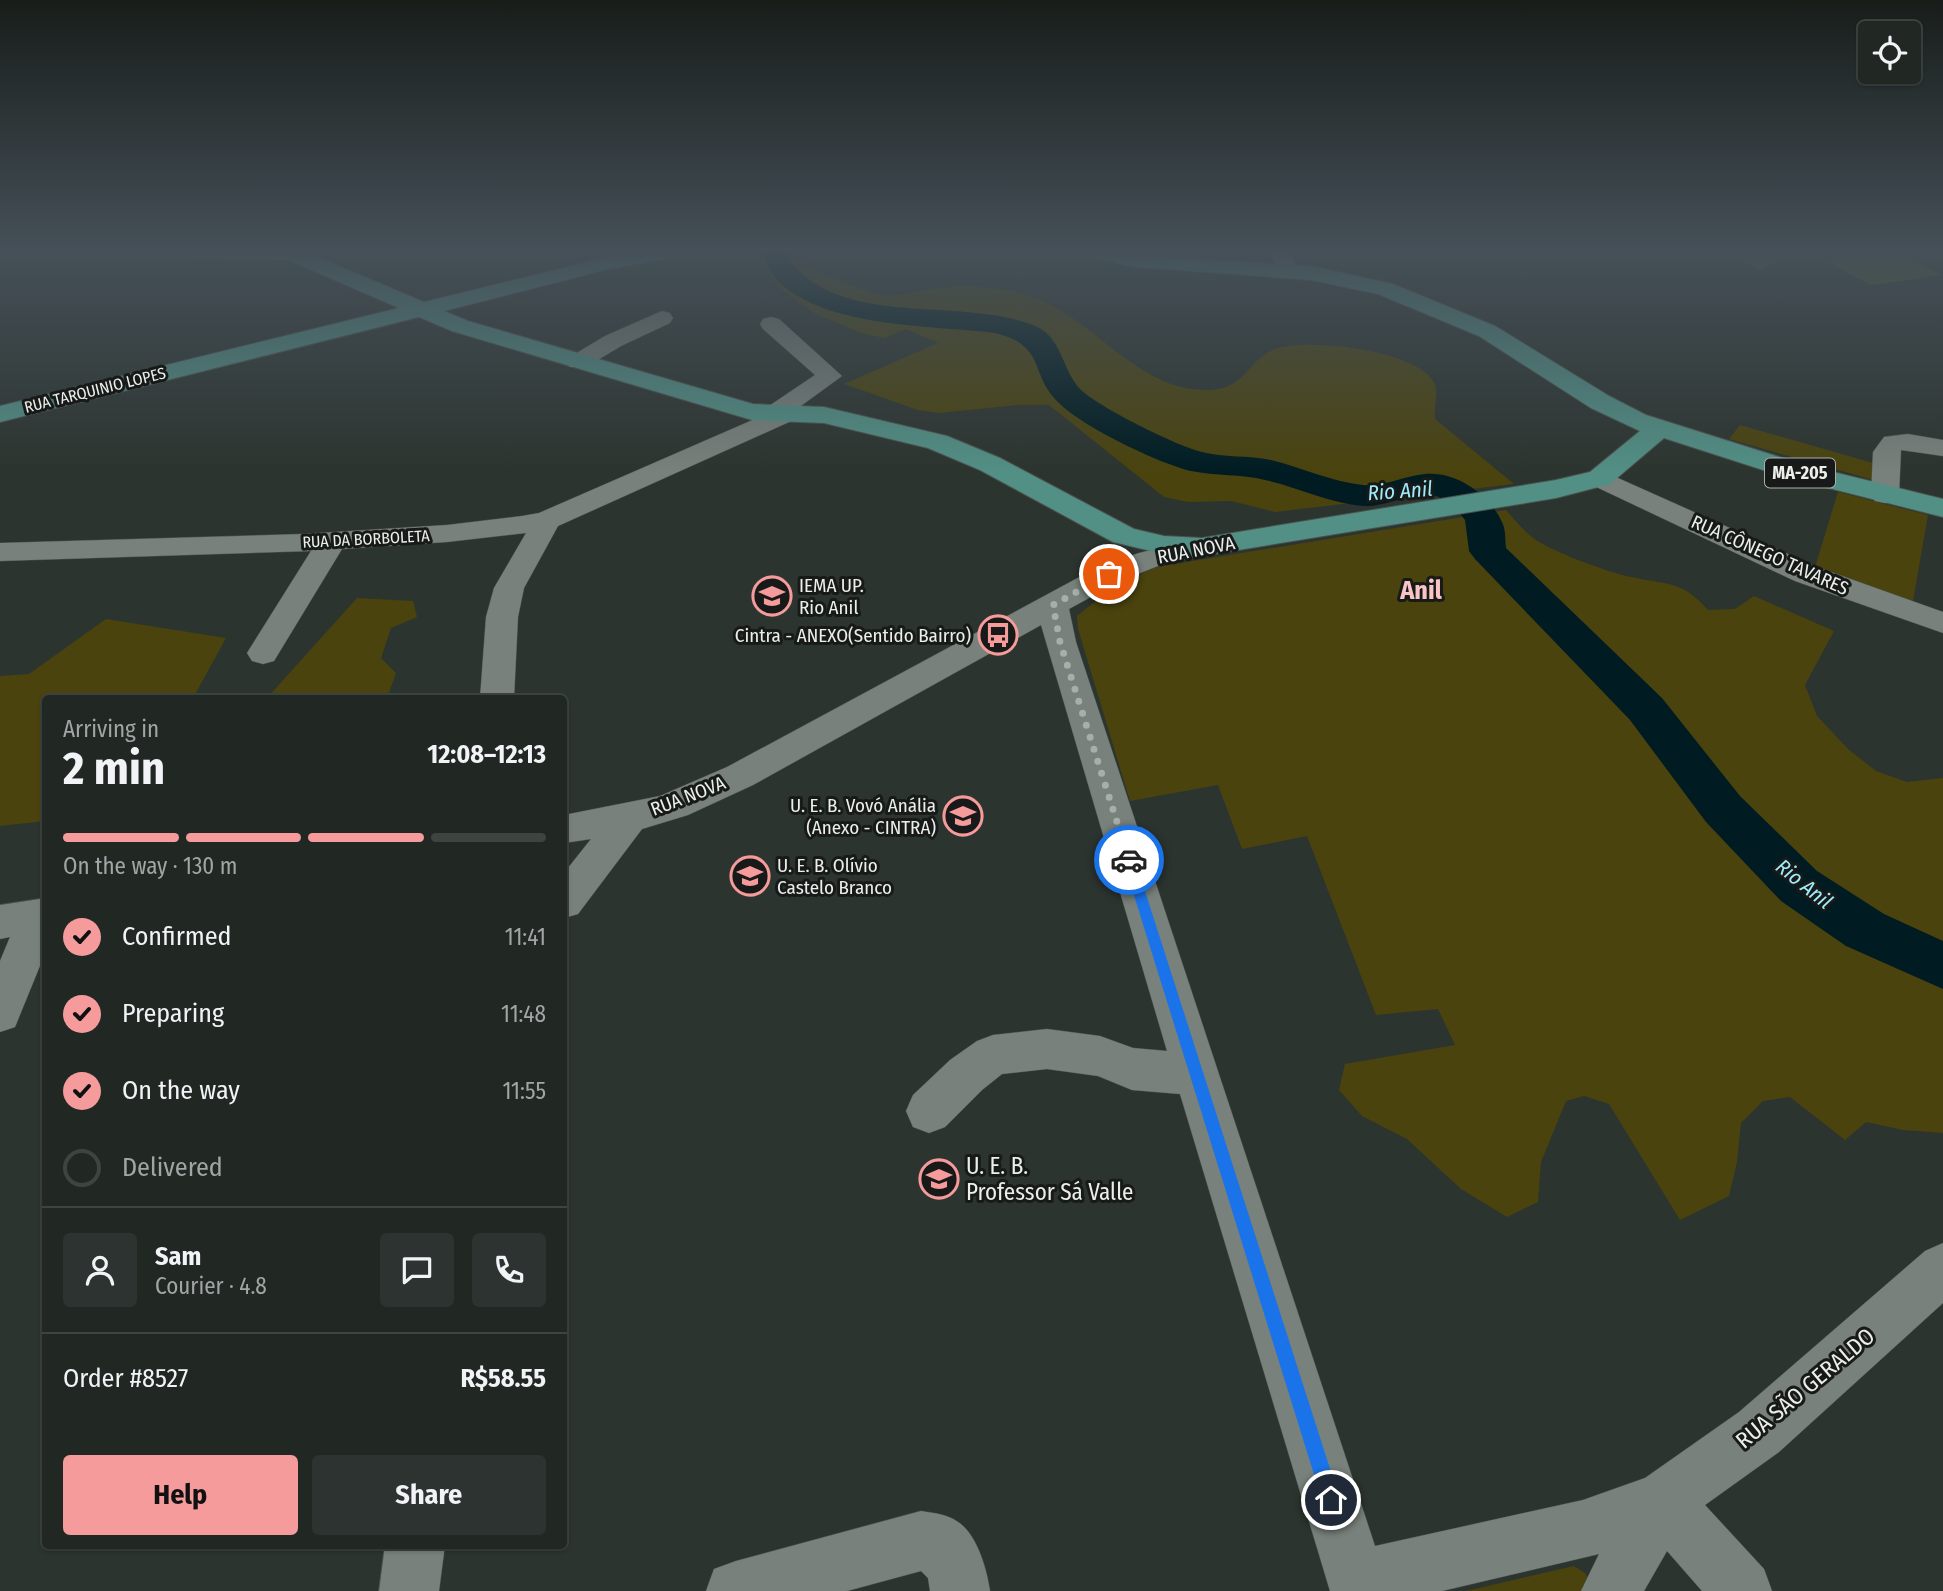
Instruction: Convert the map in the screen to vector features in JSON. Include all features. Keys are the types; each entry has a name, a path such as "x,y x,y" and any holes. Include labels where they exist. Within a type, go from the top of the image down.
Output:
{"main road":[{"name":"RUA TARQUINIO LOPES","path":"0,414 365,324"},
{"path":"456,324 752,412 824,415 937,442 990,464 1086,518 1139,541 1202,547"},
{"name":"MA-205","path":"1472,324 1506,341 1617,412 1659,429 1782,468 1943,508"},
{"name":"RUA NOVA","path":"1202,547 1518,496 1600,478 1659,429"}],"street":[{"path":"578,362 649,324"},
{"name":"RUA DA BORBOLETA","path":"0,552 332,541 497,529 547,520 782,413 830,376 771,324"},
{"path":"707,400 724,410 730,418 729,428 715,444"},
{"path":"1885,495 1886,452 1893,443 1908,442 1943,448"},
{"name":"RUA CÔNEGO TAVARES","path":"1600,478 1805,574 1943,623"},
{"path":"1086,518 1113,548 1115,562 1109,574"},
{"path":"497,695 502,617 509,588 547,520"},
{"path":"262,653 332,541"},
{"name":"RUA NOVA","path":"567,828 629,818 674,805 740,776 1109,574 1149,559 1202,547"},
{"path":"1053,605 1060,642 1358,1585"},
{"path":"567,898 629,818"},
{"path":"0,1013 28,918"},
{"path":"929,1111 966,1074 993,1055 1047,1049 1100,1056 1132,1069 1196,1074"},
{"name":"RUA SÃO GERALDO","path":"1358,1585 1583,1530 1662,1501 1759,1432 1943,1269"},
{"path":"1662,1501 1742,1591"},
{"name":"RUA SÃO GERALDO","path":"1611,1591 1662,1501"},
{"path":"736,1591 921,1541 938,1543 950,1556 959,1577 960,1591"},
{"path":"409,1591 414,1549"}],"shaded area":[{"path":"840,324 1081,324 1157,378 1179,386 1204,390 1229,386 1265,354 1290,346 1337,346 1390,356 1412,364 1428,375 1436,388 1435,419 1514,484 1275,512 1231,501 1188,502 1164,497 1049,405 1018,405 939,413 918,410 844,384 938,343 906,329 884,338 861,333"},
{"path":"1740,425 1880,465 1877,481 1729,439"},
{"path":"1838,492 1928,515 1913,601 1815,567"},
{"path":"1506,510 1528,534 1551,548 1609,571 1682,588 1708,610 1735,609 1754,596 1834,631 1805,685 1817,716 1849,750 1876,771 1907,782 1943,778 1943,1133 1903,1130 1866,1122 1845,1140 1790,1097 1763,1101 1741,1123 1737,1162 1729,1196 1680,1220 1609,1104 1584,1096 1566,1101 1541,1162 1538,1202 1507,1217 1461,1189 1407,1139 1362,1116 1339,1090 1345,1064 1455,1045 1438,1009 1376,1015 1307,836 1242,849 1218,785 1130,801 1078,629 1077,616 1086,608 1124,583 1156,567"},
{"path":"357,598 413,601 417,617 391,628 381,658 396,673 388,695 270,695"},
{"path":"106,619 226,638 195,695 42,695 42,821 0,826 0,676 29,674"},
{"path":"1574,1566 1585,1573 1592,1586 1589,1591 1466,1591"}],"waterway":[{"name":"Rio Anil","path":"996,324 1023,331 1039,342 1068,395 1076,401 1128,431 1184,458 1203,463 1268,470 1340,492 1365,496 1429,484 1453,491 1470,504 1483,520 1488,551 1646,709 1723,809 1799,886 1865,930 1943,966"}],"way so far":[{"path":"1109,574 1053,605 1060,642 1129,860"}],"place":[{"name":"IEMA UP. Rio Anil","path":"772,596"},
{"name":"Cintra - ANEXO(Sentido Bairro)","path":"998,635"},
{"name":"U. E. B. Vovó Anália (Anexo - CINTRA)","path":"963,816"},
{"name":"U. E. B. Olívio Castelo Branco","path":"750,876"},
{"name":"U. E. B. Professor Sá Valle","path":"939,1179"}],"district":[{"name":"Anil","path":"1421,590"}],"route":[{"path":"1129,860 1331,1500"}]}
